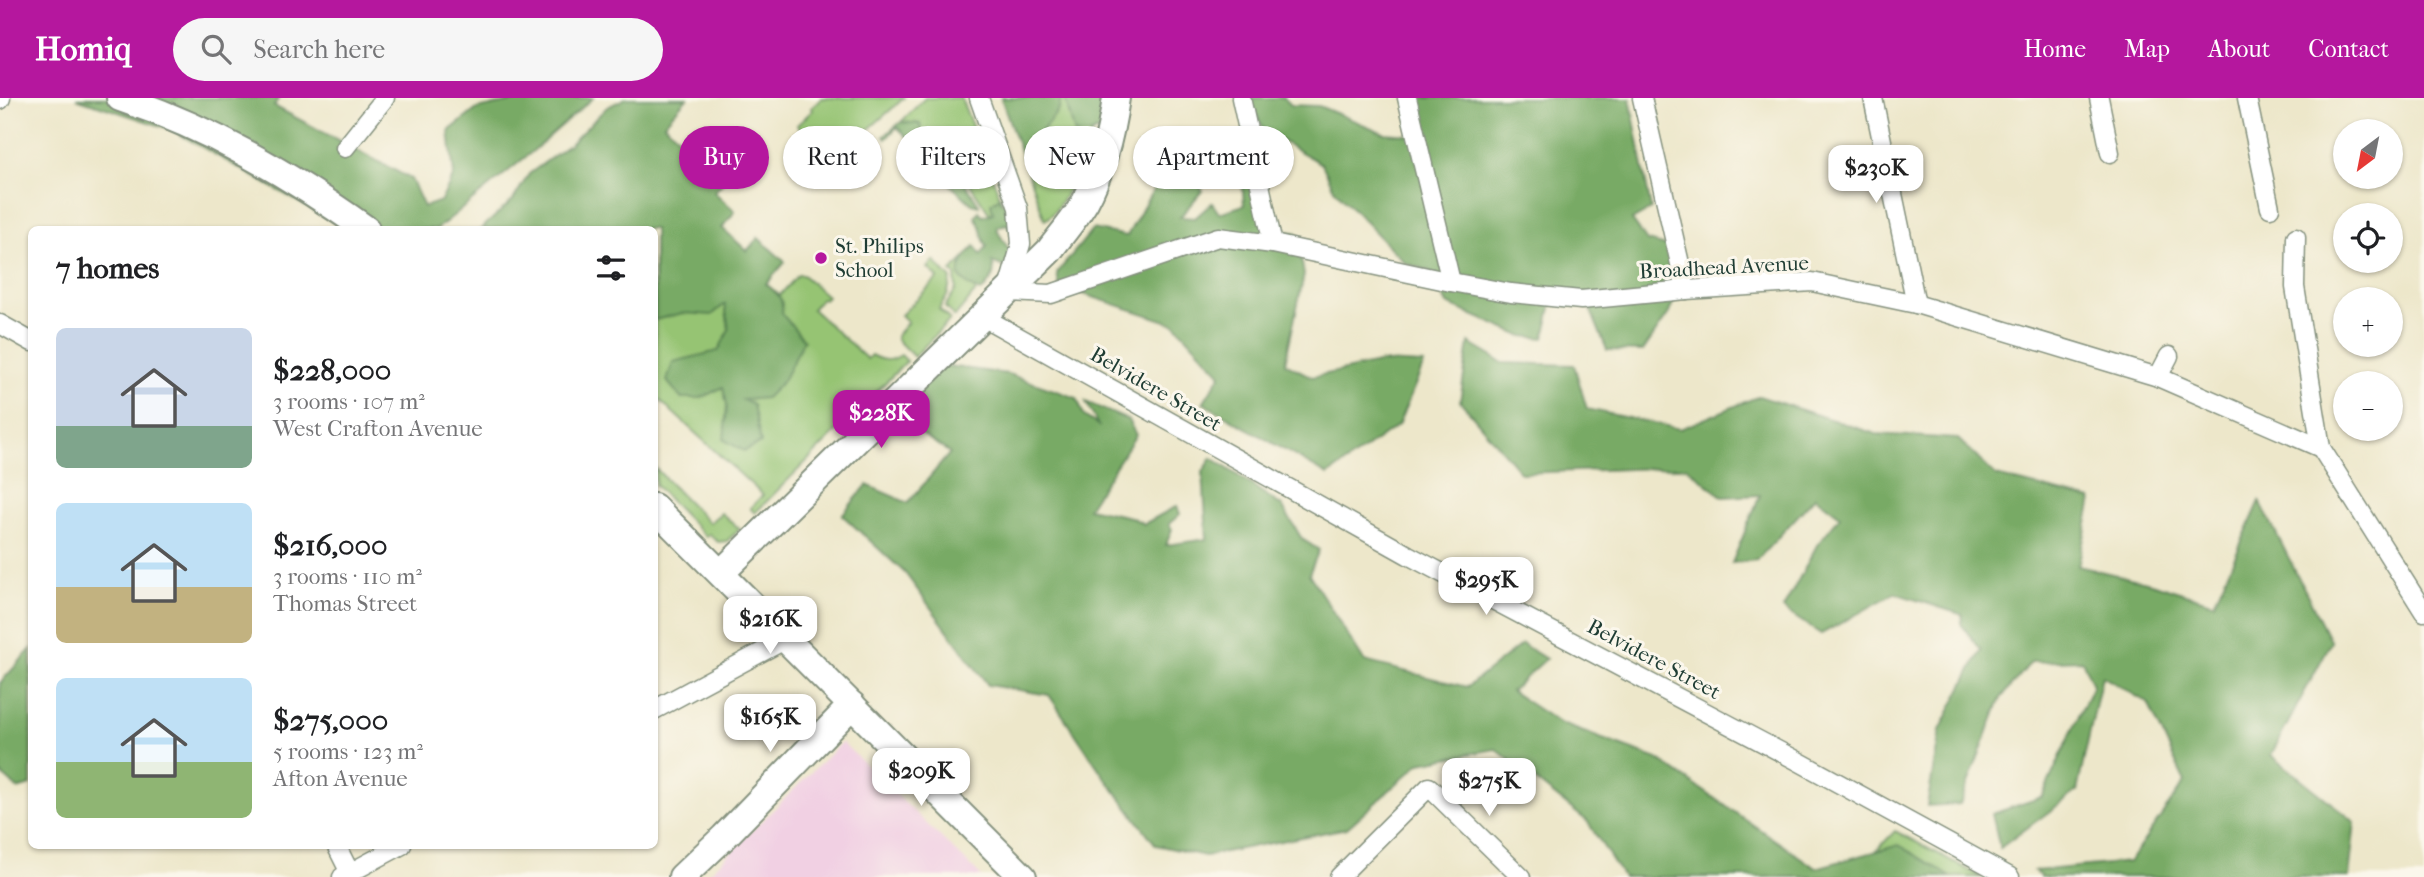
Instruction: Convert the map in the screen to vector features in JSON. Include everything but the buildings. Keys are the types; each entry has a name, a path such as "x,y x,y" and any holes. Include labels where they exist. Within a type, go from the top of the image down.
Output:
{"main road":[{"path":"120,98 221,140 275,168 362,226"},
{"path":"721,573 1049,251 1084,203 1110,138 1116,98"},
{"path":"658,511 1023,877"},
{"path":"682,877 852,705"}],"street":[{"path":"345,148 385,98"},
{"path":"979,98 1018,208 1021,244 1007,292"},
{"path":"1241,98 1273,244"},
{"path":"1407,98 1451,282"},
{"path":"1642,98 1686,290"},
{"path":"1873,98 1916,304"},
{"path":"2099,98 2110,153"},
{"path":"2247,98 2270,208"},
{"name":"Broadhead Avenue","path":"1007,292 1051,294 1218,237 1273,244 1511,293 1581,300 1812,282 1916,304 2158,377 2321,448"},
{"path":"2296,237 2295,287 2321,448 2424,612"},
{"name":"Belvidere Street","path":"983,317 1408,555 1784,753 2010,877"},
{"path":"0,324 28,340"},
{"path":"2158,377 2169,356"},
{"path":"658,708 786,639"},
{"path":"1339,877 1429,787 1521,877"},
{"path":"337,849 346,875 395,849"}],"shaded area":[{"path":"842,742 982,877 705,877"}],"green space":[{"path":"76,98 279,98 274,106 411,179 424,207 441,201 454,175 449,131 477,109 516,101 516,98 593,98 441,226 341,226 170,129"},
{"path":"626,98 687,98 664,124 679,138 679,189 717,189 714,192 735,211 722,228 747,251 758,238 785,262 766,284 779,297 782,314 804,340 783,381 766,398 743,400 753,405 761,443 744,451 724,440 727,405 723,387 701,398 681,398 667,381 673,362 718,351 729,330 725,304 712,315 683,313 658,319 658,226 484,226 513,200 529,174 570,144 607,107"},
{"path":"822,98 904,98 872,126 798,126 813,110 811,108"},
{"path":"925,98 961,98 972,126 921,126 901,122"},
{"path":"1001,98 1061,98 1059,109 1046,126 1024,126 1024,150 1020,151"},
{"path":"1061,98 1065,98 1073,126 1046,126 1059,109"},
{"path":"1065,98 1110,98 1106,126 1073,126"},
{"path":"1243,98 1284,98 1291,105 1319,106 1384,133 1411,135 1427,147 1416,98 1630,98 1651,209 1632,220 1647,241 1667,246 1686,270 1669,313 1643,351 1607,350 1589,306 1552,304 1544,338 1521,336 1447,304 1430,271 1405,263 1334,189 1322,164 1294,148 1294,126 1262,126 1252,105"},
{"path":"901,122 921,126 896,126"},
{"path":"663,124 679,138 679,189 717,189 714,192 735,211 722,228 747,251 758,238 785,262 766,284 780,295 798,275 803,275 827,296 812,309 867,359 871,355 886,360 901,355 907,361 755,513 750,508 763,495 658,399 658,226 495,226"},
{"path":"896,126 886,139 884,136"},
{"path":"955,189 969,189 979,206 972,204"},
{"path":"973,189 997,189 1000,197 991,203 994,213 989,213"},
{"path":"1034,189 1068,189 1059,205 1045,220"},
{"path":"1153,189 1201,189 1180,217 1195,218 1212,203 1219,213 1244,205 1243,189 1258,189 1276,230 1297,233 1304,275 1285,363 1312,377 1383,362 1424,364 1398,425 1328,475 1203,403 1221,374 1175,324 1059,286 1057,273 1093,229 1127,236"},
{"path":"1000,197 1002,203 1010,203 1012,230 1006,224 997,227 1012,257 1004,267 992,262 993,275 981,292 969,286 959,276 960,271 968,253 975,246 981,255 987,246 975,217 979,211 983,216 993,213 991,203"},
{"path":"934,261 951,279 947,296 939,309 950,320 914,357 896,336 908,322 901,315 938,278 928,268"},
{"path":"962,261 960,268 969,286 977,290 955,317 945,307 956,289 955,275 951,271"},
{"path":"1469,343 1503,363 1574,365 1587,409 1680,429 1759,396 1876,434 1958,439 1996,476 2092,500 2078,566 2151,583 2214,603 2260,501 2331,642 2271,755 2355,822 2349,877 2041,877 2034,871 2129,862 2185,782 2148,703 2102,676 2077,791 2000,848 1992,814 2042,797 2093,685 2082,660 2031,662 2001,698 1960,804 1927,806 1940,730 1981,650 1961,624 1963,615 1895,593 1821,634 1783,609 1817,545 1840,516 1815,497 1757,560 1732,563 1760,495 1723,497 1686,467 1521,473 1460,401"},
{"path":"940,365 1008,374 1077,398 1084,416 1098,425 1086,402 1128,420 1136,435 1088,508 1131,517 1144,524 1177,506 1180,514 1169,524 1172,529 1166,545 1207,539 1203,472 1212,458 1282,506 1302,539 1319,550 1309,574 1364,661 1467,687 1522,644 1546,659 1511,691 1559,723 1657,759 1816,868 1899,845 1951,877 1623,877 1587,821 1496,749 1420,763 1347,828 1205,856 1156,845 1103,775 1049,695 988,685 905,573 842,515 867,485 908,503 950,453 903,422 910,395"},
{"path":"658,471 709,523 721,513 740,529 727,541 718,542 709,534 706,537 658,488"},
{"path":"28,652 28,786 18,789 0,773 0,683"},
{"path":"1895,831 1982,877 1851,877"}],"place":[{"name":"St. Philips School","path":"821,258"}]}
